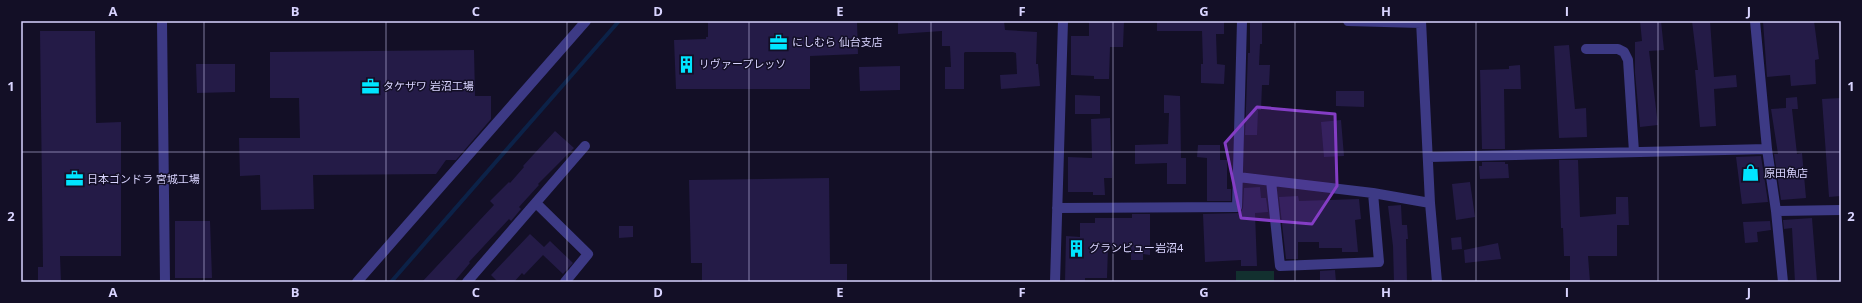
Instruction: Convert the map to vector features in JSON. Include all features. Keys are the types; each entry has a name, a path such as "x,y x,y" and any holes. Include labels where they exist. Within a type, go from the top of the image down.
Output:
{"street":[{"path":"162,21 165,282"},
{"path":"357,282 586,21"},
{"path":"1055,282 1063,21"},
{"path":"1057,208 1237,207 1242,21"},
{"path":"1348,21 1421,22 1429,157 1430,203 1437,282"},
{"path":"1755,21 1767,149 1776,211 1783,282"},
{"path":"1586,49 1618,50 1624,52 1628,60 1634,152"},
{"path":"467,282 585,146"},
{"path":"1429,157 1767,149"},
{"path":"1238,177 1373,193 1430,203"},
{"path":"1271,181 1280,266 1378,262 1373,193"},
{"path":"536,203 588,254 565,282"},
{"path":"1776,211 1841,210"}],"highlighted area":[{"path":"1257,107 1335,114 1337,186 1312,224 1241,218 1225,143"}],"green space":[{"path":"1236,271 1274,271 1274,282 1236,282"}],"building":[{"path":"708,21 857,21 858,54 810,56 810,89 676,89 674,40 706,39 706,37 708,37"},
{"path":"898,21 1004,21 1005,30 1037,32 1036,64 1038,64 1040,86 1001,89 1000,75 1017,74 1016,53 965,52 964,89 945,89 945,67 951,67 950,46 942,46 942,31 898,34"},
{"path":"1089,21 1124,21 1123,47 1110,47 1109,79 1094,79 1094,76 1071,75 1071,36 1089,36"},
{"path":"1157,21 1224,21 1224,34 1216,34 1217,64 1225,65 1224,84 1201,83 1201,64 1203,64 1202,31 1157,31"},
{"path":"1250,21 1262,21 1262,44 1260,44 1259,65 1270,65 1269,85 1262,85 1261,110 1258,110 1257,135 1245,135 1248,53 1250,53"},
{"path":"1640,21 1661,21 1664,50 1649,51 1658,125 1640,127 1635,73 1635,42 1642,41"},
{"path":"1692,21 1710,21 1714,77 1736,75 1737,87 1714,89 1716,126 1700,127 1695,70 1698,70"},
{"path":"1763,21 1814,21 1819,59 1815,60 1816,84 1791,86 1790,75 1767,77"},
{"path":"40,31 95,31 96,123 121,122 121,256 60,256 61,282 38,282 38,267 43,267"},
{"path":"1569,45 1575,109 1586,108 1587,137 1559,138 1554,46"},
{"path":"474,50 475,96 491,96 491,119 456,160 446,160 436,174 313,175 314,209 261,210 260,175 240,176 239,138 300,138 299,98 270,98 270,52"},
{"path":"196,64 235,64 235,92 197,93"},
{"path":"1520,65 1521,89 1504,89 1505,149 1482,149 1480,70 1509,69 1509,66"},
{"path":"900,66 900,90 860,91 859,67"},
{"path":"1336,91 1364,91 1364,107 1336,106"},
{"path":"1075,95 1100,96 1100,114 1075,114"},
{"path":"1164,95 1180,96 1181,158 1186,158 1186,184 1167,184 1167,163 1135,164 1135,145 1168,144 1169,113 1164,113"},
{"path":"1797,97 1798,109 1792,109 1797,154 1802,153 1806,198 1781,200 1774,154 1778,154 1771,109 1786,108 1786,98"},
{"path":"1841,98 1841,196 1829,197 1822,99"},
{"path":"1110,118 1111,151 1113,151 1112,178 1104,178 1105,195 1093,195 1093,192 1068,192 1068,157 1092,158 1091,119"},
{"path":"1341,120 1344,156 1324,157 1321,122"},
{"path":"555,131 574,148 538,184 539,185 519,207 521,209 511,221 509,219 469,262 470,263 454,282 422,282 494,205 490,201 509,182 510,183 524,167 523,166"},
{"path":"1198,145 1220,145 1220,160 1227,160 1227,189 1231,189 1231,201 1207,201 1207,158 1197,157"},
{"path":"1761,156 1768,202 1742,204 1736,157"},
{"path":"1559,160 1578,160 1580,217 1616,214 1616,197 1628,197 1629,225 1617,225 1617,256 1588,256 1590,282 1570,282 1570,256 1564,256 1563,228 1561,228"},
{"path":"1482,162 1505,162 1505,164 1508,164 1509,178 1480,179 1479,166 1482,166"},
{"path":"829,178 830,264 847,264 847,282 702,282 702,263 691,263 689,180"},
{"path":"1470,182 1475,217 1456,220 1452,184"},
{"path":"1260,187 1261,198 1266,198 1268,212 1255,213 1257,266 1241,266 1241,260 1205,262 1203,214 1240,213 1243,208 1244,188"},
{"path":"1298,196 1299,201 1359,199 1361,219 1355,220 1358,252 1342,252 1342,248 1319,248 1319,242 1298,242 1298,259 1286,259 1279,197"},
{"path":"1401,205 1402,225 1407,225 1407,282 1394,282 1393,246 1388,206"},
{"path":"1132,214 1150,214 1150,255 1143,254 1143,260 1131,260 1131,248 1108,247 1107,278 1085,278 1085,282 1065,282 1066,236 1080,237 1080,223 1095,223 1095,218 1132,218"},
{"path":"1812,218 1817,282 1795,282 1792,228 1784,229 1783,220"},
{"path":"175,221 210,221 212,278 175,278"},
{"path":"1770,221 1771,230 1757,232 1758,242 1745,243 1743,222"},
{"path":"619,226 633,226 633,237 619,238"},
{"path":"530,234 544,247 550,241 573,263 563,274 543,255 524,275 522,273 514,282 498,282 491,275"},
{"path":"1461,237 1462,249 1452,250 1451,238"},
{"path":"1498,243 1501,259 1465,263 1464,250"},
{"path":"1335,270 1336,282 1320,282 1320,271"}],"waterway":[{"path":"391,282 619,21"}],"place":[{"name":"にしむら 仙台支店","path":"779,42"},
{"name":"リヴァープレッソ","path":"686,64"},
{"name":"タケザワ 岩沼工場","path":"370,86"},
{"name":"原田魚店","path":"1751,173"},
{"name":"日本ゴンドラ 宮城工場","path":"74,179"},
{"name":"グランビュー岩沼4","path":"1076,248"}]}
